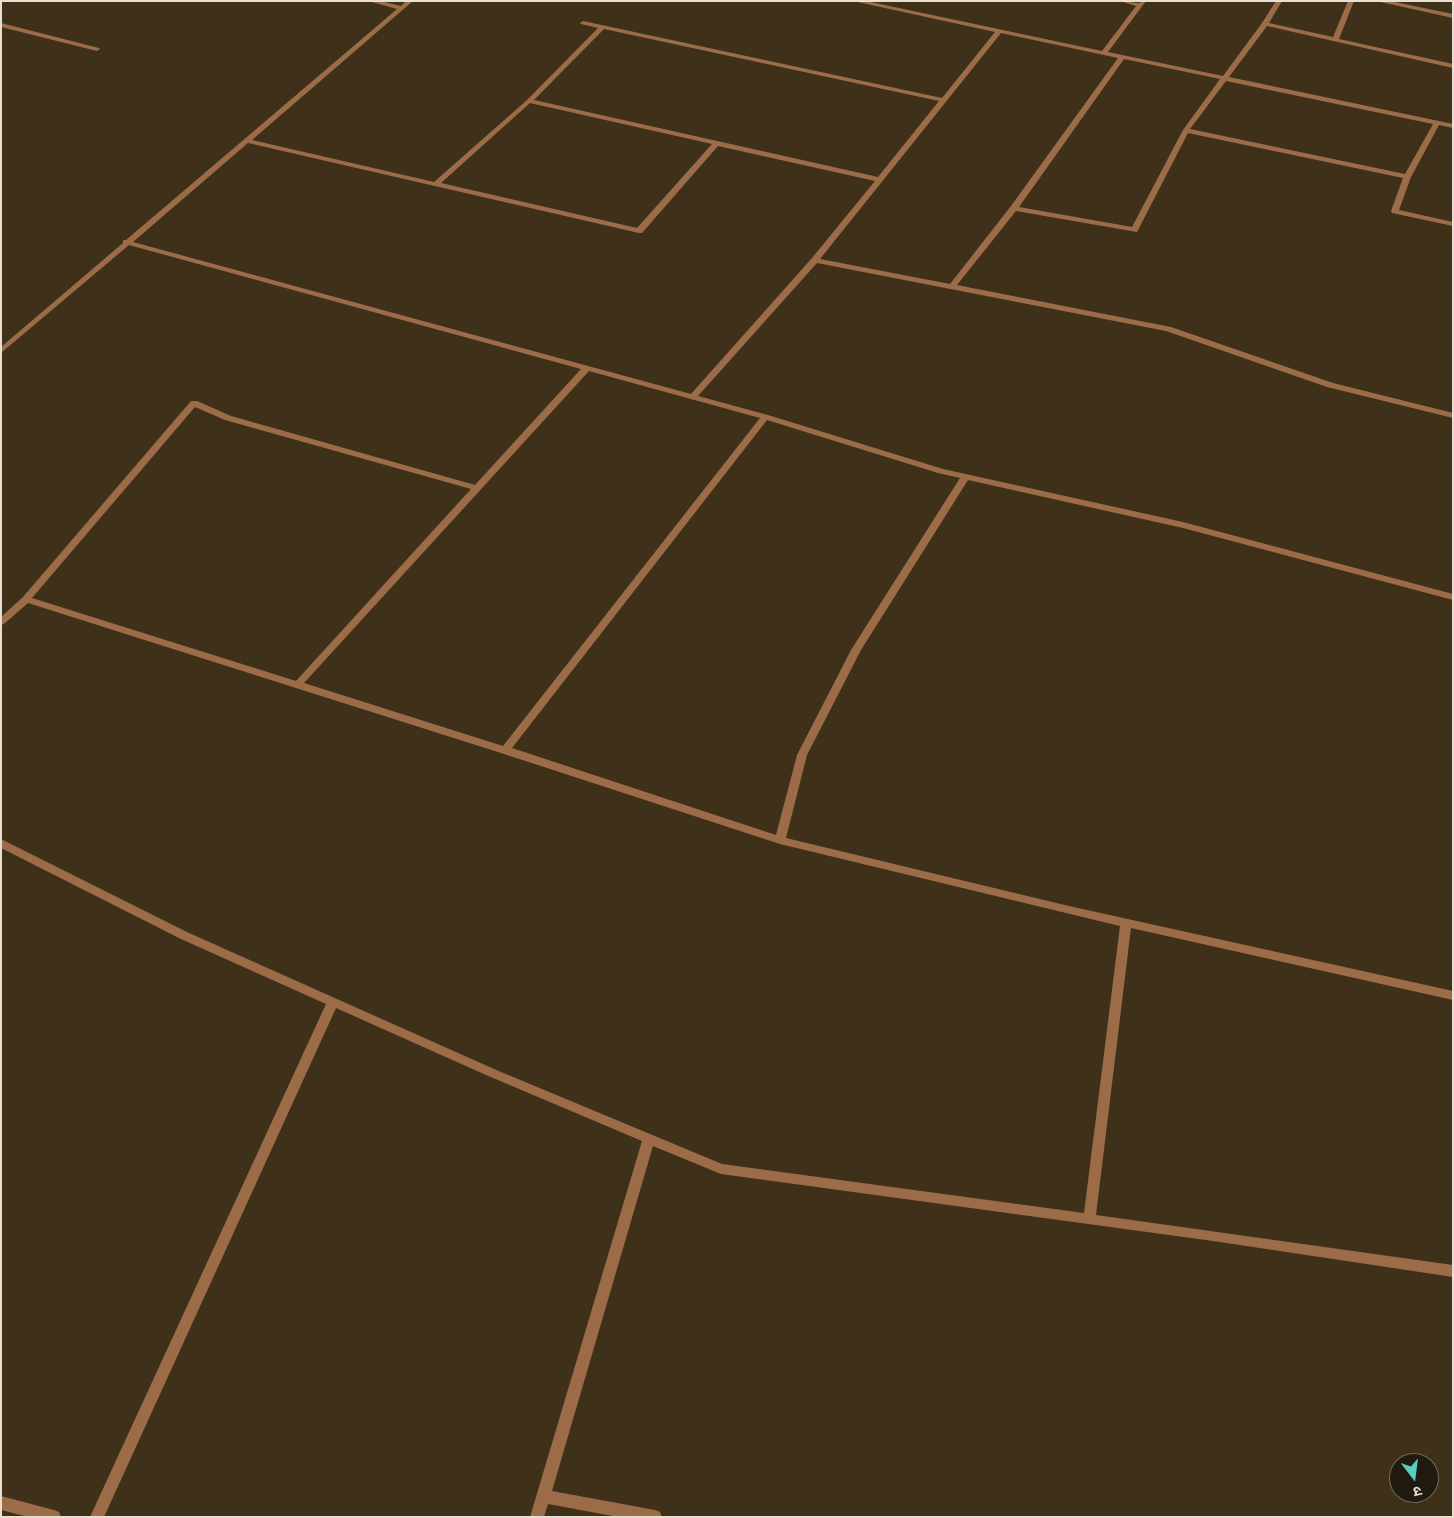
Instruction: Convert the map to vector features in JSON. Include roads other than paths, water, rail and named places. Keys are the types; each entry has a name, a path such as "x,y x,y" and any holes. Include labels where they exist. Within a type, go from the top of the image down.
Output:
{"street":[{"path":"371,1 402,8"},
{"path":"1,351 126,242 410,1"},
{"path":"856,1 1453,126"},
{"path":"1122,1 1141,3"},
{"path":"1014,208 1134,230 1186,130 1265,24 1279,1"},
{"path":"1335,40 1351,1"},
{"path":"1380,1 1453,16"},
{"path":"1104,53 1141,3"},
{"path":"583,23 944,100"},
{"path":"1265,24 1453,66"},
{"path":"1,25 97,49"},
{"path":"436,184 529,101 603,27"},
{"path":"693,397 815,260 999,31"},
{"path":"952,287 1014,208 1122,57"},
{"path":"529,101 880,180"},
{"path":"1437,122 1407,178 1395,211 1453,224"},
{"path":"1186,130 1407,178"},
{"path":"246,141 640,231 717,143"},
{"path":"126,242 765,417 941,471 1183,525 1453,597"},
{"path":"815,260 1168,329 1330,385 1453,416"},
{"path":"298,684 587,368"},
{"path":"1,622 26,599 194,403 228,418 477,488"},
{"path":"505,750 765,417"},
{"path":"780,840 802,754 856,650 965,477"},
{"path":"26,599 505,750 780,840 1126,923 1453,996"},
{"path":"1,844 185,936 490,1072 721,1169 1453,1271"},
{"path":"1089,1219 1126,923"},
{"path":"97,1517 333,1002"},
{"path":"537,1517 649,1139"},
{"path":"543,1496 655,1517"},
{"path":"1,1503 54,1517"}]}
